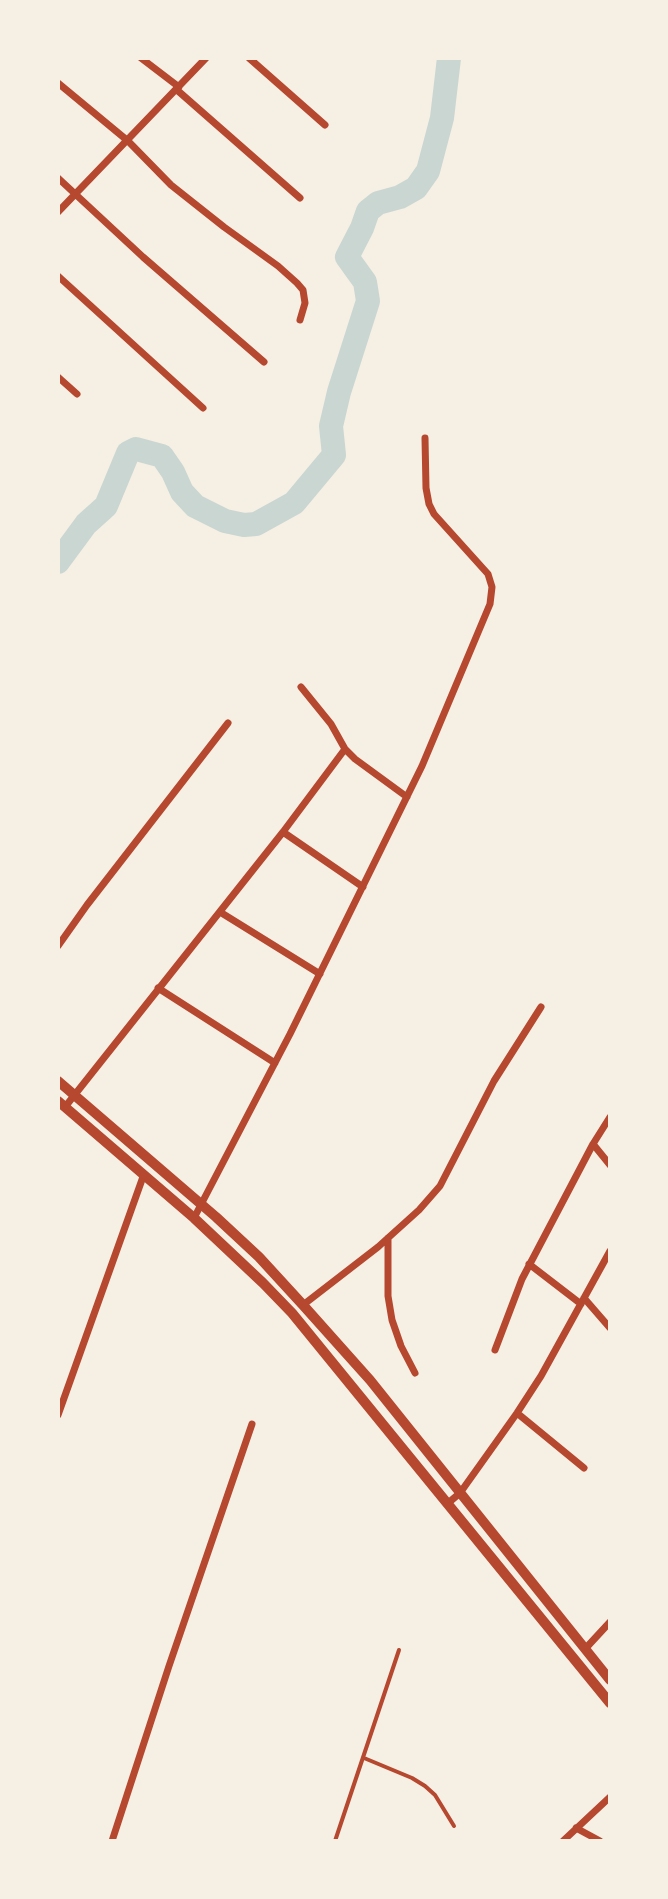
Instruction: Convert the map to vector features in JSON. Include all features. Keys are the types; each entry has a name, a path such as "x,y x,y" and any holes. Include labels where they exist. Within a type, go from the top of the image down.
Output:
{"main road":[{"path":"58,1081 259,1257 370,1380 610,1680"},
{"path":"62,1104 194,1218 292,1313 610,1703"},
{"path":"544,1622 556,1613"}],"street":[{"path":"141,58 300,198"},
{"path":"58,212 206,58"},
{"path":"249,58 325,125"},
{"path":"58,83 128,141 171,185 297,283 303,290 305,303 300,320"},
{"path":"58,178 264,362"},
{"path":"58,276 203,408"},
{"path":"58,377 77,394"},
{"path":"194,1218 320,974 422,766 490,604 492,587 488,574 434,514 429,504 425,438"},
{"path":"301,687 331,724 345,749 407,797"},
{"path":"58,946 228,723"},
{"path":"62,1104 75,1095 345,749"},
{"path":"283,832 363,887"},
{"path":"220,912 320,974"},
{"path":"158,988 275,1063"},
{"path":"303,1305 388,1238 440,1186 494,1081 541,1007"},
{"path":"495,1350 529,1264 610,1117"},
{"path":"593,1144 610,1165"},
{"path":"58,1415 144,1174"},
{"path":"388,1238 388,1296 392,1320 415,1373"},
{"path":"447,1504 460,1493 541,1376 610,1251"},
{"path":"529,1264 582,1301 610,1328"},
{"path":"517,1413 584,1468"},
{"path":"112,1841 252,1424"},
{"path":"585,1649 610,1622"},
{"path":"563,1841 610,1797"},
{"path":"576,1828 600,1841"}],"lane":[{"path":"335,1841 399,1650"},
{"path":"363,1758 425,1786 435,1795 454,1826"}],"waterway":[{"path":"58,562 86,524 106,506 128,453 136,449 162,456 182,492 195,506 225,521 244,525 256,524 294,503 334,455 331,426 368,301 365,282 347,257 368,211 378,203 400,197 416,188 428,171 442,118 449,58"}]}
